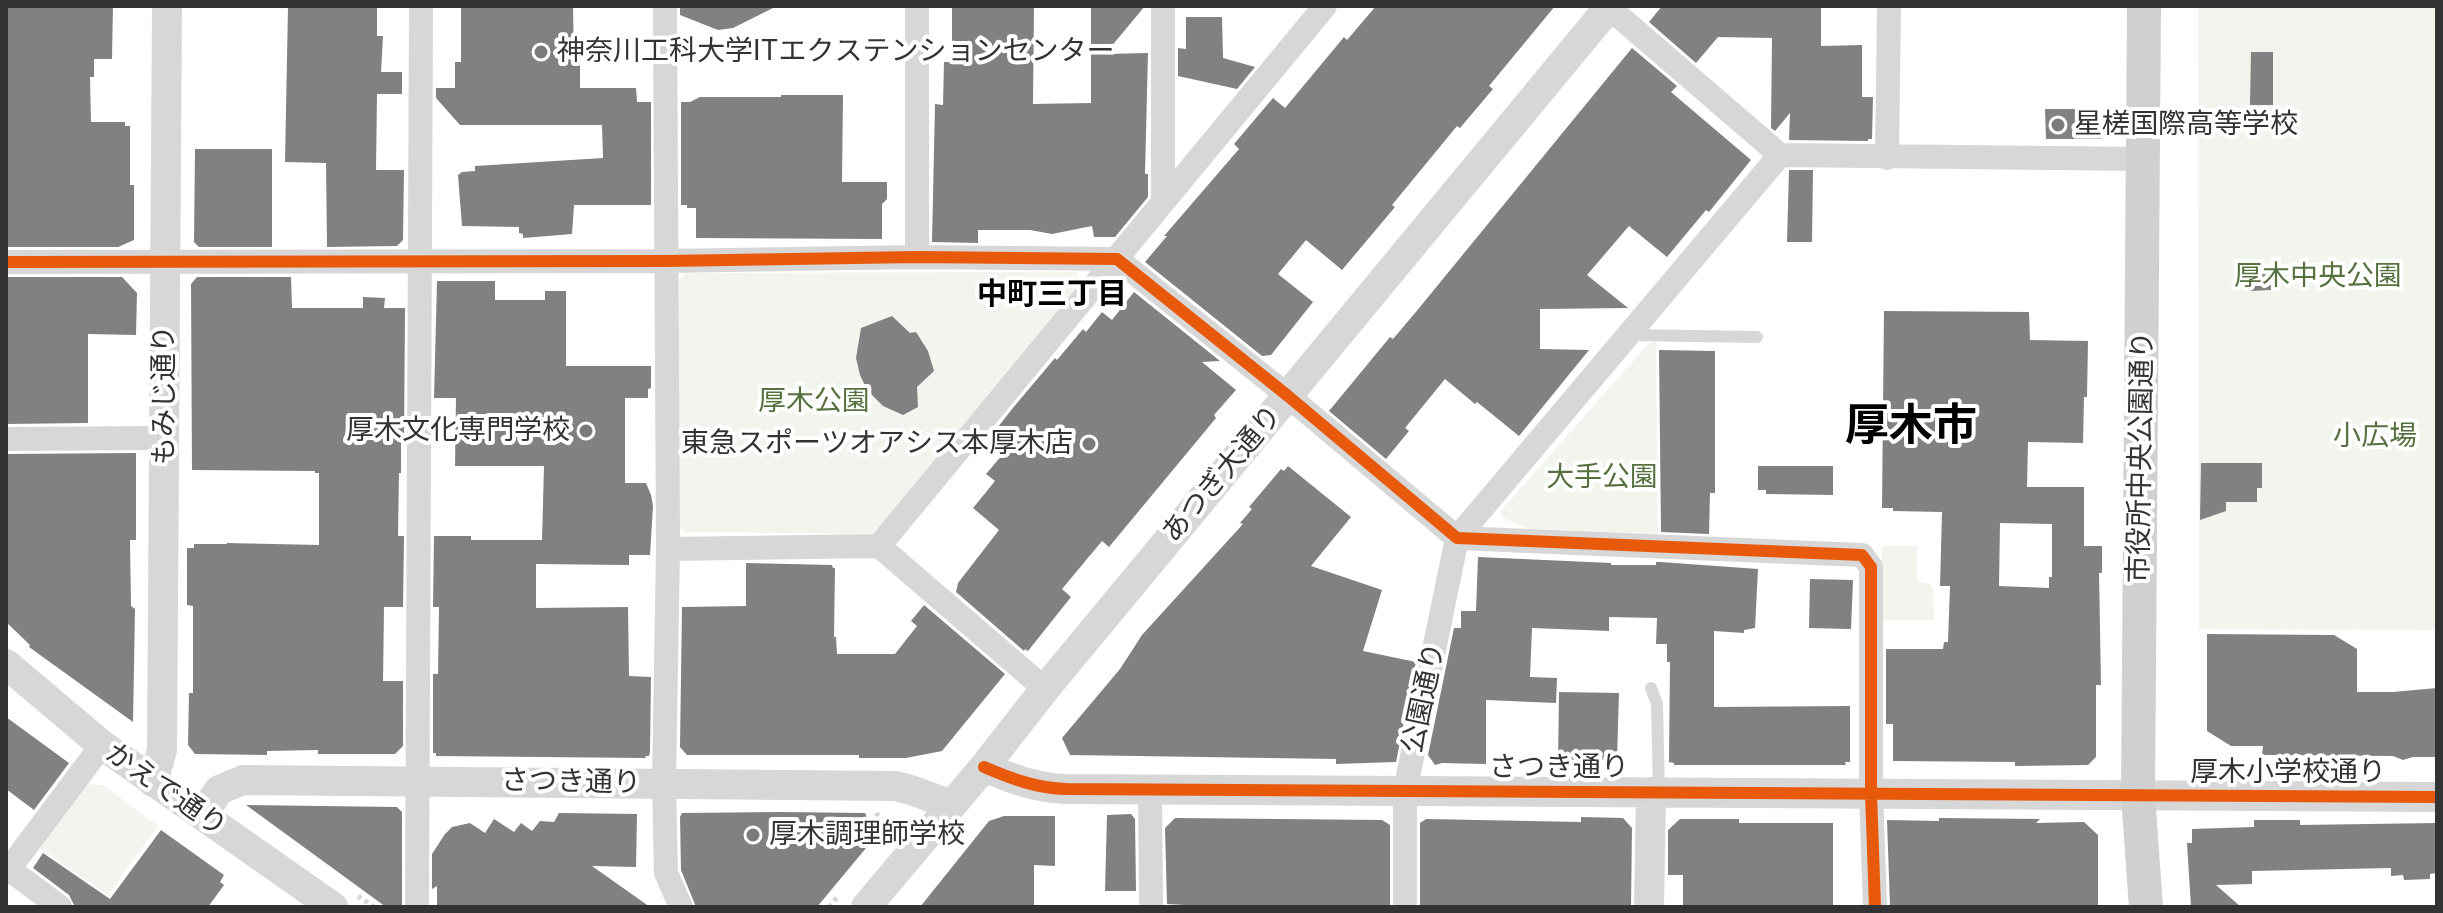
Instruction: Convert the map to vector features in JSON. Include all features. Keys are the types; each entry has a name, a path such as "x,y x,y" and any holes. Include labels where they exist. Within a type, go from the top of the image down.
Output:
{"main road":[{"name":"市役所中央公園通り","path":"2144,6 2138,796 2146,907"}],"street":[{"name":"もみじ通り","path":"153,782 162,750 167,6"},
{"path":"417,907 421,6"},
{"path":"665,6 668,549 664,783 666,873 681,907"},
{"path":"917,6 917,257"},
{"path":"1163,6 1163,202"},
{"path":"879,546 1325,6"},
{"path":"1887,158 1889,6"},
{"path":"1609,7 1780,155 2143,159"},
{"name":"あつぎ大通り","path":"857,895 952,805 1609,7"},
{"path":"1457,538 1780,155"},
{"path":"6,262 665,261 917,257 1117,259 1288,396 1457,538 1862,555 1871,567 1871,793 1875,907"},
{"path":"6,439 164,438"},
{"name":"公園通り","path":"1405,907 1405,791 1457,538"},
{"path":"668,549 879,546 1045,689"},
{"name":"かえで通り","path":"6,664 102,745 333,907"},
{"path":"60,907 7,870 102,745"},
{"name":"さつき通り","path":"984,767 1021,783 1043,788 2138,796"},
{"name":"さつき通り","path":"202,815 219,790 243,780 896,786 952,805"},
{"path":"1150,789 1151,907"},
{"path":"1649,907 1655,792"},
{"name":"厚木小学校通り","path":"2138,796 2437,797"}],"lane":[{"path":"1628,335 1757,337"},
{"path":"1651,688 1657,704 1655,792"}],"path":[{"path":"869,805 886,825 887,837"},
{"path":"829,907 857,895"}],"green space":[{"name":"厚木中央公園","path":"2198,6 2437,6 2437,630 2199,629"},
{"name":"厚木公園","path":"1076,272 1082,282 882,525 871,534 685,532 679,528 679,280 686,273"},
{"name":"大手公園","path":"1656,342 1658,534 1530,529 1503,518 1500,512 1649,343"},
{"path":"1882,546 1917,546 1917,581 1930,584 1933,588 1934,620 1882,620"},
{"path":"82,784 103,785 158,826 108,895 38,847"}],"building":[{"path":"6,6 113,6 112,59 94,59 94,77 90,77 91,122 125,122 125,126 130,126 134,240 118,247 6,247"},
{"path":"288,6 377,6 377,36 383,36 381,72 402,72 402,94 377,94 376,170 404,170 403,240 397,246 327,247 326,163 285,162"},
{"path":"461,6 573,6 574,59 580,59 580,88 636,88 637,102 651,102 651,205 574,205 572,234 523,238 519,227 462,226 458,175 462,172 475,171 475,166 603,158 602,125 460,125 436,98 436,88 455,88 455,62 461,62"},
{"path":"680,6 777,6 733,28 718,30 680,15"},
{"path":"952,6 1034,6 1033,104 1091,103 1091,6 1145,6 1105,54 1148,53 1145,174 1148,174 1148,197 1115,237 1094,237 1092,226 1052,234 1030,230 978,230 978,243 932,242 935,104 943,105 944,62 952,59"},
{"path":"1376,6 1555,6 1489,86 1493,89 1460,128 1457,126 1342,270 1306,240 1278,274 1313,302 1271,355 1262,356 1145,262 1239,149 1234,144 1273,98 1285,108 1344,37 1347,40"},
{"path":"1662,6 1821,6 1821,46 1862,45 1862,97 1873,97 1872,139 1789,140 1790,113 1775,131 1771,128 1772,38 1718,37 1696,63 1649,22"},
{"path":"1186,17 1222,17 1223,58 1255,67 1237,89 1178,76 1178,48 1186,49"},
{"path":"1632,48 1677,86 1671,92 1751,160 1667,257 1629,226 1587,275 1628,308 1540,309 1540,349 1589,350 1519,436 1445,379 1405,428 1409,431 1386,459 1329,411 1390,337 1393,339 1415,313"},
{"path":"2251,52 2273,52 2273,105 2250,105"},
{"path":"843,95 842,182 887,182 887,199 882,204 882,239 696,238 696,208 681,205 681,102 700,97"},
{"path":"2045,109 2101,109 2102,139 2046,139"},
{"path":"195,149 272,149 272,247 199,247 194,242"},
{"path":"1789,170 1813,170 1812,242 1787,242"},
{"path":"2249,267 2271,267 2271,290 2249,291"},
{"path":"6,277 122,277 137,293 136,335 88,334 88,423 6,424"},
{"path":"197,277 291,277 292,308 363,308 363,297 385,298 384,308 405,308 404,443 401,443 399,473 398,536 404,536 403,607 384,607 383,681 403,681 403,746 395,754 318,754 318,750 267,751 267,755 195,754 188,745 189,693 193,693 193,606 187,605 187,548 194,548 194,544 227,543 319,545 319,473 192,470 191,284"},
{"path":"437,281 495,281 495,300 545,300 545,291 566,291 566,366 651,366 648,398 625,398 625,483 646,483 651,495 650,555 629,555 629,565 536,564 536,608 628,607 629,676 651,677 650,752 646,758 436,756 433,753 433,674 438,674 439,607 433,607 434,536 471,536 471,540 542,540 544,466 455,466 456,398 434,398"},
{"path":"1134,292 1220,361 1202,362 1236,390 1109,547 1102,541 1062,589 1071,597 1028,651 1024,651 956,592 958,583 999,530 973,508 995,481 986,474 1015,440 998,427 1083,329 1086,332 1102,312 1112,320"},
{"path":"1884,311 2029,312 2030,340 2088,341 2083,443 2028,442 2027,487 2084,487 2084,546 2102,546 2102,573 2099,573 2101,685 2096,685 2096,757 2088,765 2015,766 2015,762 1893,761 1893,724 1886,724 1886,649 1943,649 1944,642 1948,642 1950,586 1940,586 1942,512 1882,508","holes":["2000,523 2052,524 2052,577 2049,577 2049,588 1999,586"]},
{"path":"892,316 910,333 916,332 928,351 934,371 917,387 918,407 903,415 883,406 867,390 856,358 861,328"},
{"path":"1659,350 1715,351 1715,493 1710,493 1709,534 1661,532"},
{"path":"136,453 136,540 130,540 131,606 135,609 133,722 29,647 6,622 6,454"},
{"path":"2201,463 2262,463 2262,488 2257,488 2257,502 2226,502 2226,511 2200,520"},
{"path":"1288,466 1351,517 1311,566 1382,590 1363,651 1416,662 1396,762 1336,764 1336,759 1070,755 1062,738 1120,669 1142,635 1243,524 1240,523 1252,509 1249,507 1281,469 1284,471"},
{"path":"1758,466 1833,466 1833,495 1766,494 1766,490 1758,490"},
{"path":"1478,557 1611,565 1656,565 1660,562 1758,569 1755,628 1744,630 1744,633 1714,631 1714,707 1850,706 1850,762 1845,762 1846,765 1674,765 1669,762 1670,662 1667,662 1667,644 1656,644 1657,618 1609,617 1609,631 1532,628 1530,677 1557,678 1556,703 1486,700 1486,764 1435,765 1428,755 1454,628 1461,628 1461,611 1476,611"},
{"path":"746,563 832,565 835,568 834,637 837,654 895,654 917,626 911,621 924,605 1005,674 942,751 906,758 687,755 680,747 682,607 746,606"},
{"path":"1810,579 1853,580 1851,629 1809,628"},
{"path":"2207,634 2334,635 2357,649 2357,692 2437,688 2437,757 2403,760 2393,756 2262,755 2263,746 2231,746 2207,731"},
{"path":"1559,692 1619,693 1617,760 1558,764"},
{"path":"6,717 69,763 34,810 6,789"},
{"path":"246,805 397,807 402,812 402,907 386,907"},
{"path":"559,813 637,814 636,867 592,866 650,907 437,907 437,886 432,889 432,854 452,827 470,823 485,833 494,819 514,832 521,823 532,831 540,821 554,822"},
{"path":"682,813 865,813 876,836 817,907 696,907 681,870"},
{"path":"1131,814 1135,819 1136,891 1105,891 1107,815"},
{"path":"1004,816 1055,816 1055,866 1034,865 1034,907 920,907 989,821"},
{"path":"1581,817 1623,818 1632,828 1631,907 1420,907 1420,823 1426,819 1581,822"},
{"path":"1175,818 1382,820 1390,825 1390,907 1184,907 1167,904 1165,828"},
{"path":"1939,818 2084,822 2098,835 2098,907 1890,907 1887,820 1939,821"},
{"path":"1680,819 1739,819 1739,823 1833,823 1833,907 1683,907 1683,875 1668,875 1668,830"},
{"path":"2254,820 2300,820 2300,825 2437,823 2437,873 2430,874 2430,879 2404,880 2403,875 2391,876 2391,868 2252,871 2252,884 2216,885 2241,907 2191,907 2187,843 2192,843 2192,829 2254,827"},
{"path":"161,830 224,875 220,882 224,885 208,907 75,907 69,895 33,868 43,853 110,899"}],"cycle path":[{"path":"6,262 665,261 917,257 1117,259 1288,396 1457,538 1862,555 1871,567 1871,793 1875,907"},
{"path":"984,767 1024,782 1066,789 2437,797"}],"place":[{"name":"神奈川工科大学ITエクステンションセンター","path":"541,52"},
{"name":"星槎国際高等学校","path":"2058,125"},
{"name":"厚木文化専門学校","path":"586,431"},
{"name":"東急スポーツオアシス本厚木店","path":"1089,444"},
{"name":"厚木調理師学校","path":"753,835"}],"district":[{"name":"中町三丁目","path":"1052,295"},
{"name":"厚木市","path":"1911,427"}],"park label":[{"name":"小広場","path":"2375,437"}]}
